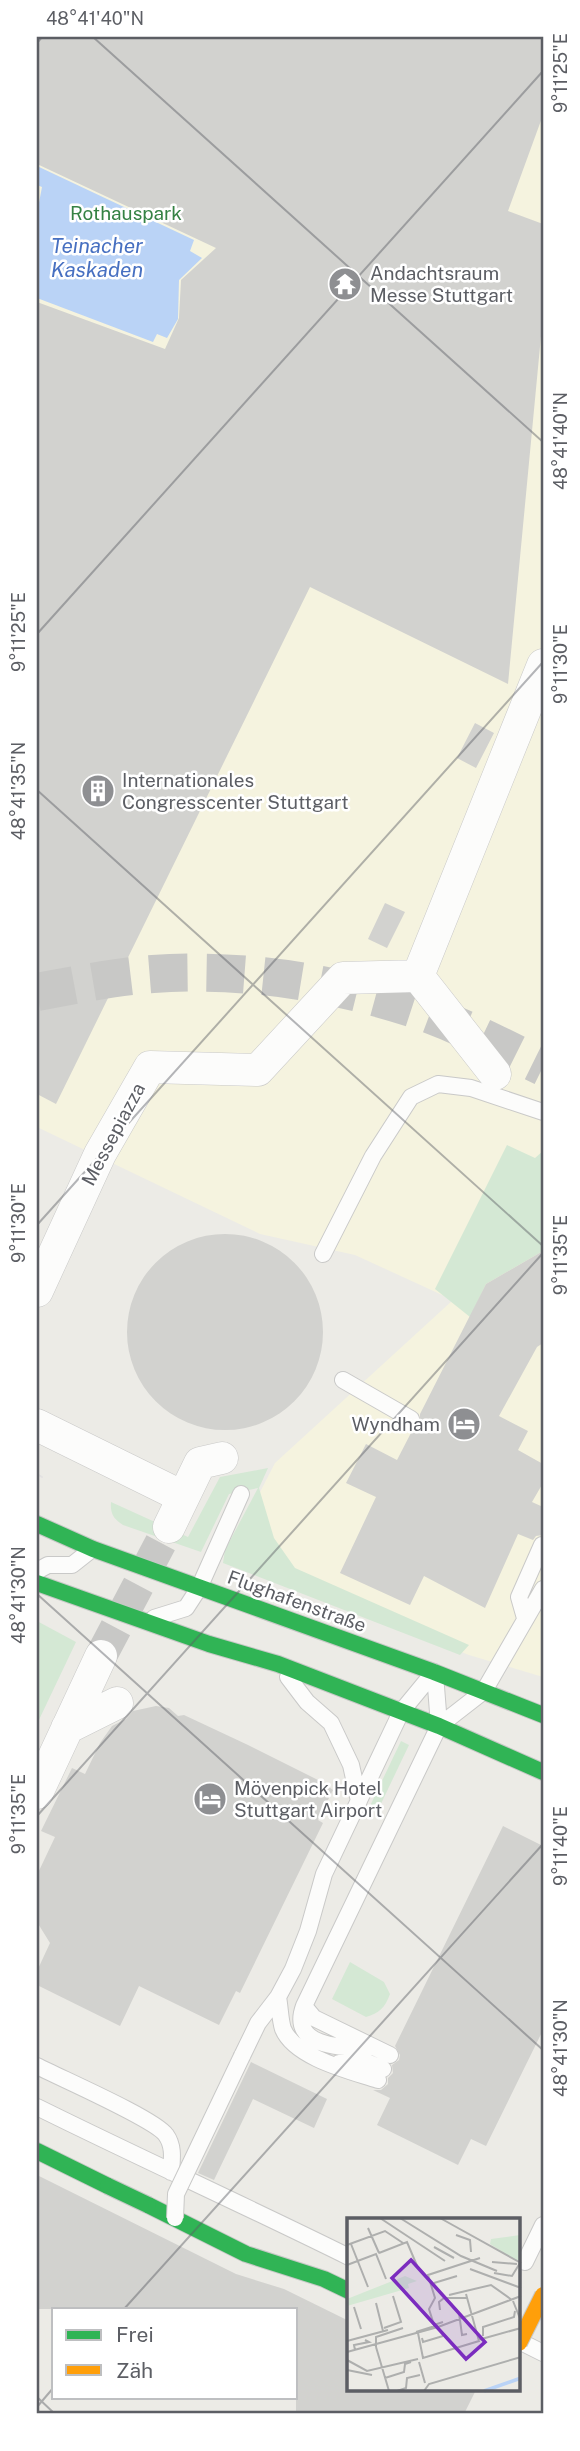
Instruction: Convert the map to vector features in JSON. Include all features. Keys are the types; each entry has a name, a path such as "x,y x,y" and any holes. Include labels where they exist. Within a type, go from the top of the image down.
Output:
{"main road":[{"name":"Flughafenstraße","path":"37,1524 93,1549 484,1690 543,1715"},
{"path":"38,1582 209,1644 278,1664 439,1726 543,1772"},
{"path":"37,2151 246,2254 324,2279 347,2290"},
{"path":"520,2340 543,2295"}],"street":[{"path":"495,1074 418,976 543,665"},
{"name":"Messepiazza","path":"37,1291 100,1154 150,1067 258,1070 343,978 418,976"},
{"path":"37,1425 183,1497"},
{"path":"169,1527 200,1463 222,1458"},
{"path":"37,1793 101,1656"},
{"path":"67,1728 117,1703"}],"lane":[{"path":"323,1254 373,1156 411,1097 438,1084 471,1088 543,1112"},
{"path":"343,1380 411,1419"},
{"path":"145,1622 186,1608 199,1588 241,1494"},
{"path":"525,1618 519,1597 542,1545"},
{"path":"38,1582 48,1564 72,1564 93,1549"},
{"path":"278,1997 284,2030 299,2048 329,2064 384,2068 374,2048 314,2018 304,2006 439,1726 484,1690 543,1589"},
{"path":"278,1664 307,1702 331,1723 351,1765 359,1801"},
{"path":"175,2218 176,2194 258,2023 278,1997 305,1939 324,1874 401,1712 434,1672"},
{"path":"434,1672 439,1726"},
{"path":"37,2066 149,2122 166,2134 173,2152 171,2172"},
{"path":"37,2107 250,2207 347,2256"},
{"path":"525,2262 543,2225"},
{"path":"520,2342 543,2353"}],"shaded area":[{"path":"37,37 543,37 543,1677 469,1655 225,1560 275,1463 453,1300 355,1255 260,1234 37,1127"}],"green space":[{"path":"507,1145 535,1158 543,1151 543,1251 486,1284 470,1317 435,1289"},
{"path":"268,1468 259,1488 274,1538 295,1568 469,1645 460,1655 223,1563 225,1550 258,1488 229,1494 201,1552 123,1525 112,1513 111,1502 188,1537 220,1477"},
{"path":"37,1621 76,1642 37,1724"},
{"path":"401,1741 409,1745 378,1810 370,1806"},
{"path":"350,1962 384,1982 390,1994 386,2003 375,2014 366,2017 332,1999"}],"water":[{"name":"Teinacher Kaskaden","path":"37,166 194,240 190,251 202,258 179,280 178,319 167,338 157,334 153,342 37,298 37,213 42,187 37,185"}],"building":[{"path":"37,37 543,37 543,115 508,211 543,224 543,315 508,684 310,587 56,1104 37,1094 37,302 165,349 179,318 181,280 216,248 37,164"},
{"path":"475,723 494,733 476,768 457,758"},
{"path":"385,903 405,912 387,948 368,939"},
{"path":"225,1234 262,1242 294,1263 315,1295 323,1332 315,1369 294,1401 262,1422 225,1430 188,1422 156,1401 135,1369 127,1332 135,1295 156,1263 188,1242"},
{"name":"Wyndham","path":"543,1251 543,1343 537,1347 499,1416 528,1431 518,1450 543,1464 543,1483 532,1502 543,1507 543,1535 536,1536 533,1540 518,1534 485,1608 424,1576 410,1605 340,1573 376,1497 346,1483 366,1444 397,1460 413,1429 420,1424 420,1414 486,1284"},
{"path":"156,1706 169,1708 178,1716 184,1715 248,1745 333,1790 318,1820 323,1823 240,1993 236,1991 219,2025 139,1986 120,2026 37,1985 37,1971 50,1943 37,1922 37,1875 55,1837 41,1831 72,1768 85,1774 100,1743 112,1726 126,1719 133,1711"},
{"path":"503,1826 543,1846 543,2030 486,2146 471,2139 458,2165 377,2125 390,2098 373,2090 381,2090 388,2084 388,2078 393,2073 392,2065 399,2060 400,2055 395,2046"},
{"path":"251,2062 327,2099 314,2128 253,2099 214,2180 198,2173"},
{"path":"37,2175 236,2274 284,2289 347,2320 347,2392 475,2392 464,2414 296,2414 298,2308 37,2309"}],"tunnel":[{"path":"37,992 153,974 219,973 284,979 348,990 411,1008 462,1028 543,1067"},
{"path":"101,1656 169,1527"}],"tram line":[{"path":"37,1474 42,1477"}],"traffic: fast":[{"path":"37,1524 93,1549 434,1672 543,1715"},
{"path":"37,1583 209,1644 278,1664 439,1726 543,1772"},
{"path":"37,2151 108,2186"},
{"path":"108,2186 148,2205"},
{"path":"148,2205 246,2254 324,2279 347,2290"}],"traffic: slow":[{"path":"520,2341 543,2295"}],"place":[{"name":"Andachtsraum Messe Stuttgart","path":"345,284"},
{"name":"Internationales Congresscenter Stuttgart","path":"98,791"},
{"name":"Wyndham","path":"464,1424"},
{"name":"Mövenpick Hotel Stuttgart Airport","path":"210,1799"}],"park label":[{"name":"Rothauspark","path":"126,213"}]}
